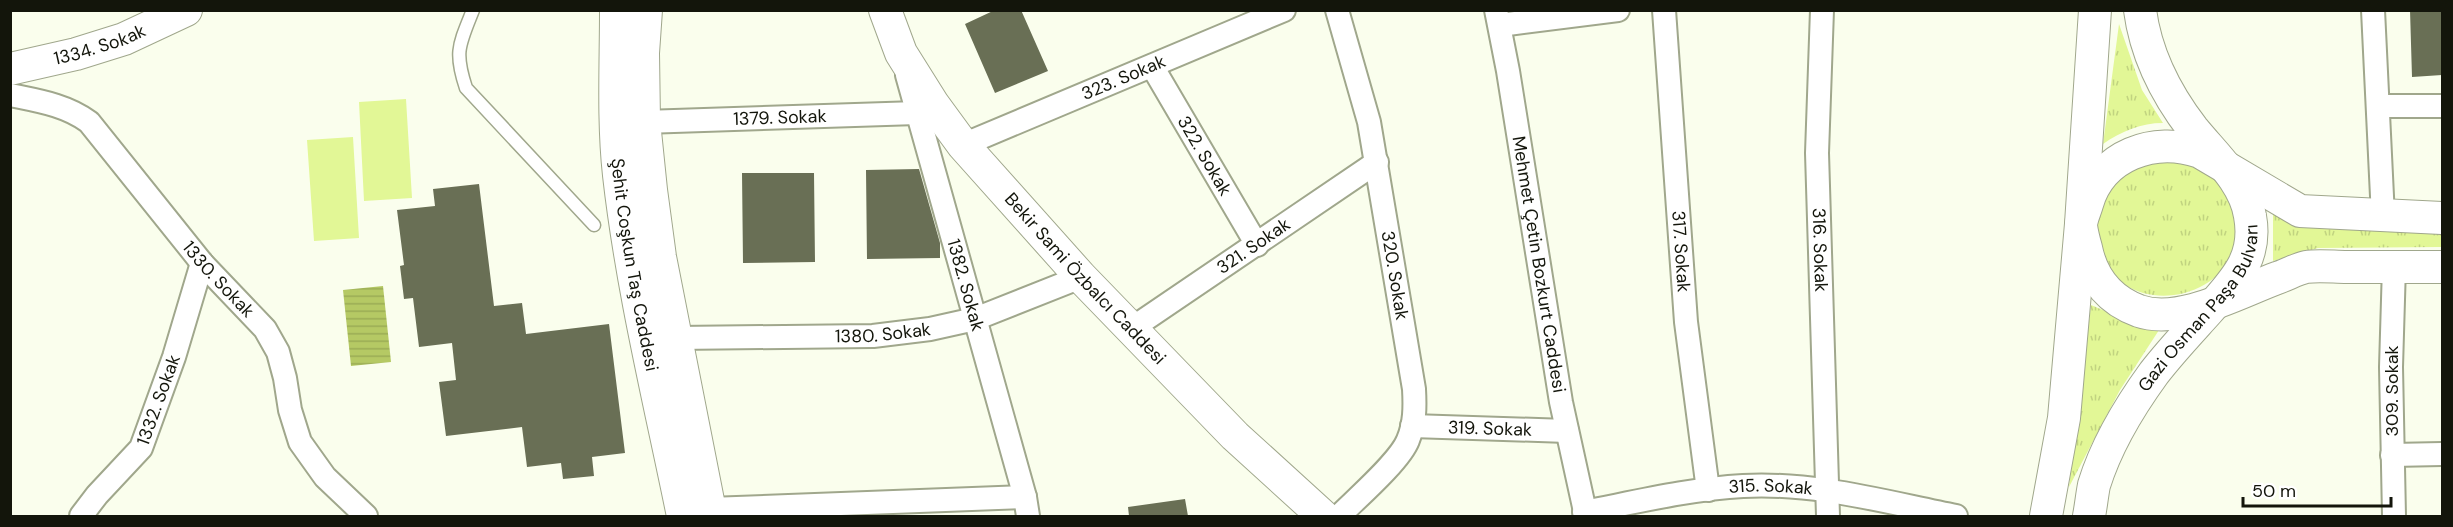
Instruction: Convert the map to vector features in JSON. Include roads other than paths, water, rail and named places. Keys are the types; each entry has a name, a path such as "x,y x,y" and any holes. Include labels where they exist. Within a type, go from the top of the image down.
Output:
{"main road":[{"name":"1334. Sokak","path":"10,69 76,54 124,39 186,10"},
{"name":"Şehit Coşkun Taş Caddesi","path":"616,10 617,147 622,201 636,285 701,514"},
{"name":"Şehit Coşkun Taş Caddesi","path":"646,10 643,53 644,122 660,257 676,338 701,514"},
{"name":"Bekir Sami Özbalcı Caddesi","path":"885,10 901,53 933,104 963,145 1081,277 1235,436 1323,516"},
{"path":"2046,516 2064,418 2081,224 2095,10"},
{"name":"Gazi Osman Paşa Bulvarı","path":"2089,516 2094,485 2132,406 2171,352 2237,279 2251,241 2250,214 2246,201 2236,182 2166,90 2152,61 2140,10"},
{"path":"2442,218 2383,217 2300,211 2212,159 2187,148 2162,146 2136,151 2114,164 2096,183 2090,194 2081,224 2091,269 2106,290 2126,305 2139,311 2166,315 2193,311 2305,267 2442,267"}],"street":[{"name":"323. Sokak","path":"963,145 1284,10"},
{"name":"320. Sokak","path":"1336,10 1369,122 1377,162 1385,224 1414,389 1415,415 1407,442 1393,460 1339,516"},
{"path":"1498,18 1618,10"},
{"name":"317. Sokak","path":"1664,10 1686,322 1708,490"},
{"name":"316. Sokak","path":"1822,10 1817,153 1828,516"},
{"path":"2373,10 2383,217"},
{"name":"Mehmet Çetin Bozkurt Caddesi","path":"1498,18 1567,431 1585,514"},
{"name":"1382. Sokak","path":"901,53 1027,507"},
{"name":"322. Sokak","path":"1152,66 1257,245"},
{"name":"1330. Sokak","path":"10,95 53,104 76,112 89,122 202,263 265,329 278,352 300,442 325,477 366,516"},
{"path":"2378,106 2442,106"},
{"name":"1379. Sokak","path":"644,122 917,113"},
{"name":"321. Sokak","path":"1131,328 1377,162"},
{"name":"1332. Sokak","path":"81,516 97,495 141,448 174,357 202,263"},
{"name":"309. Sokak","path":"2394,267 2391,367 2394,516"},
{"name":"1380. Sokak","path":"676,338 873,336 930,328 975,319 1081,277"},
{"name":"319. Sokak","path":"1412,426 1567,431"},
{"path":"2392,455 2442,454"},
{"name":"315. Sokak","path":"1585,514 1708,490 1742,486 1826,489 1956,516"},
{"path":"701,514 1027,507"}],"lane":[{"path":"473,10 460,42 459,65 466,88 594,225"}]}
